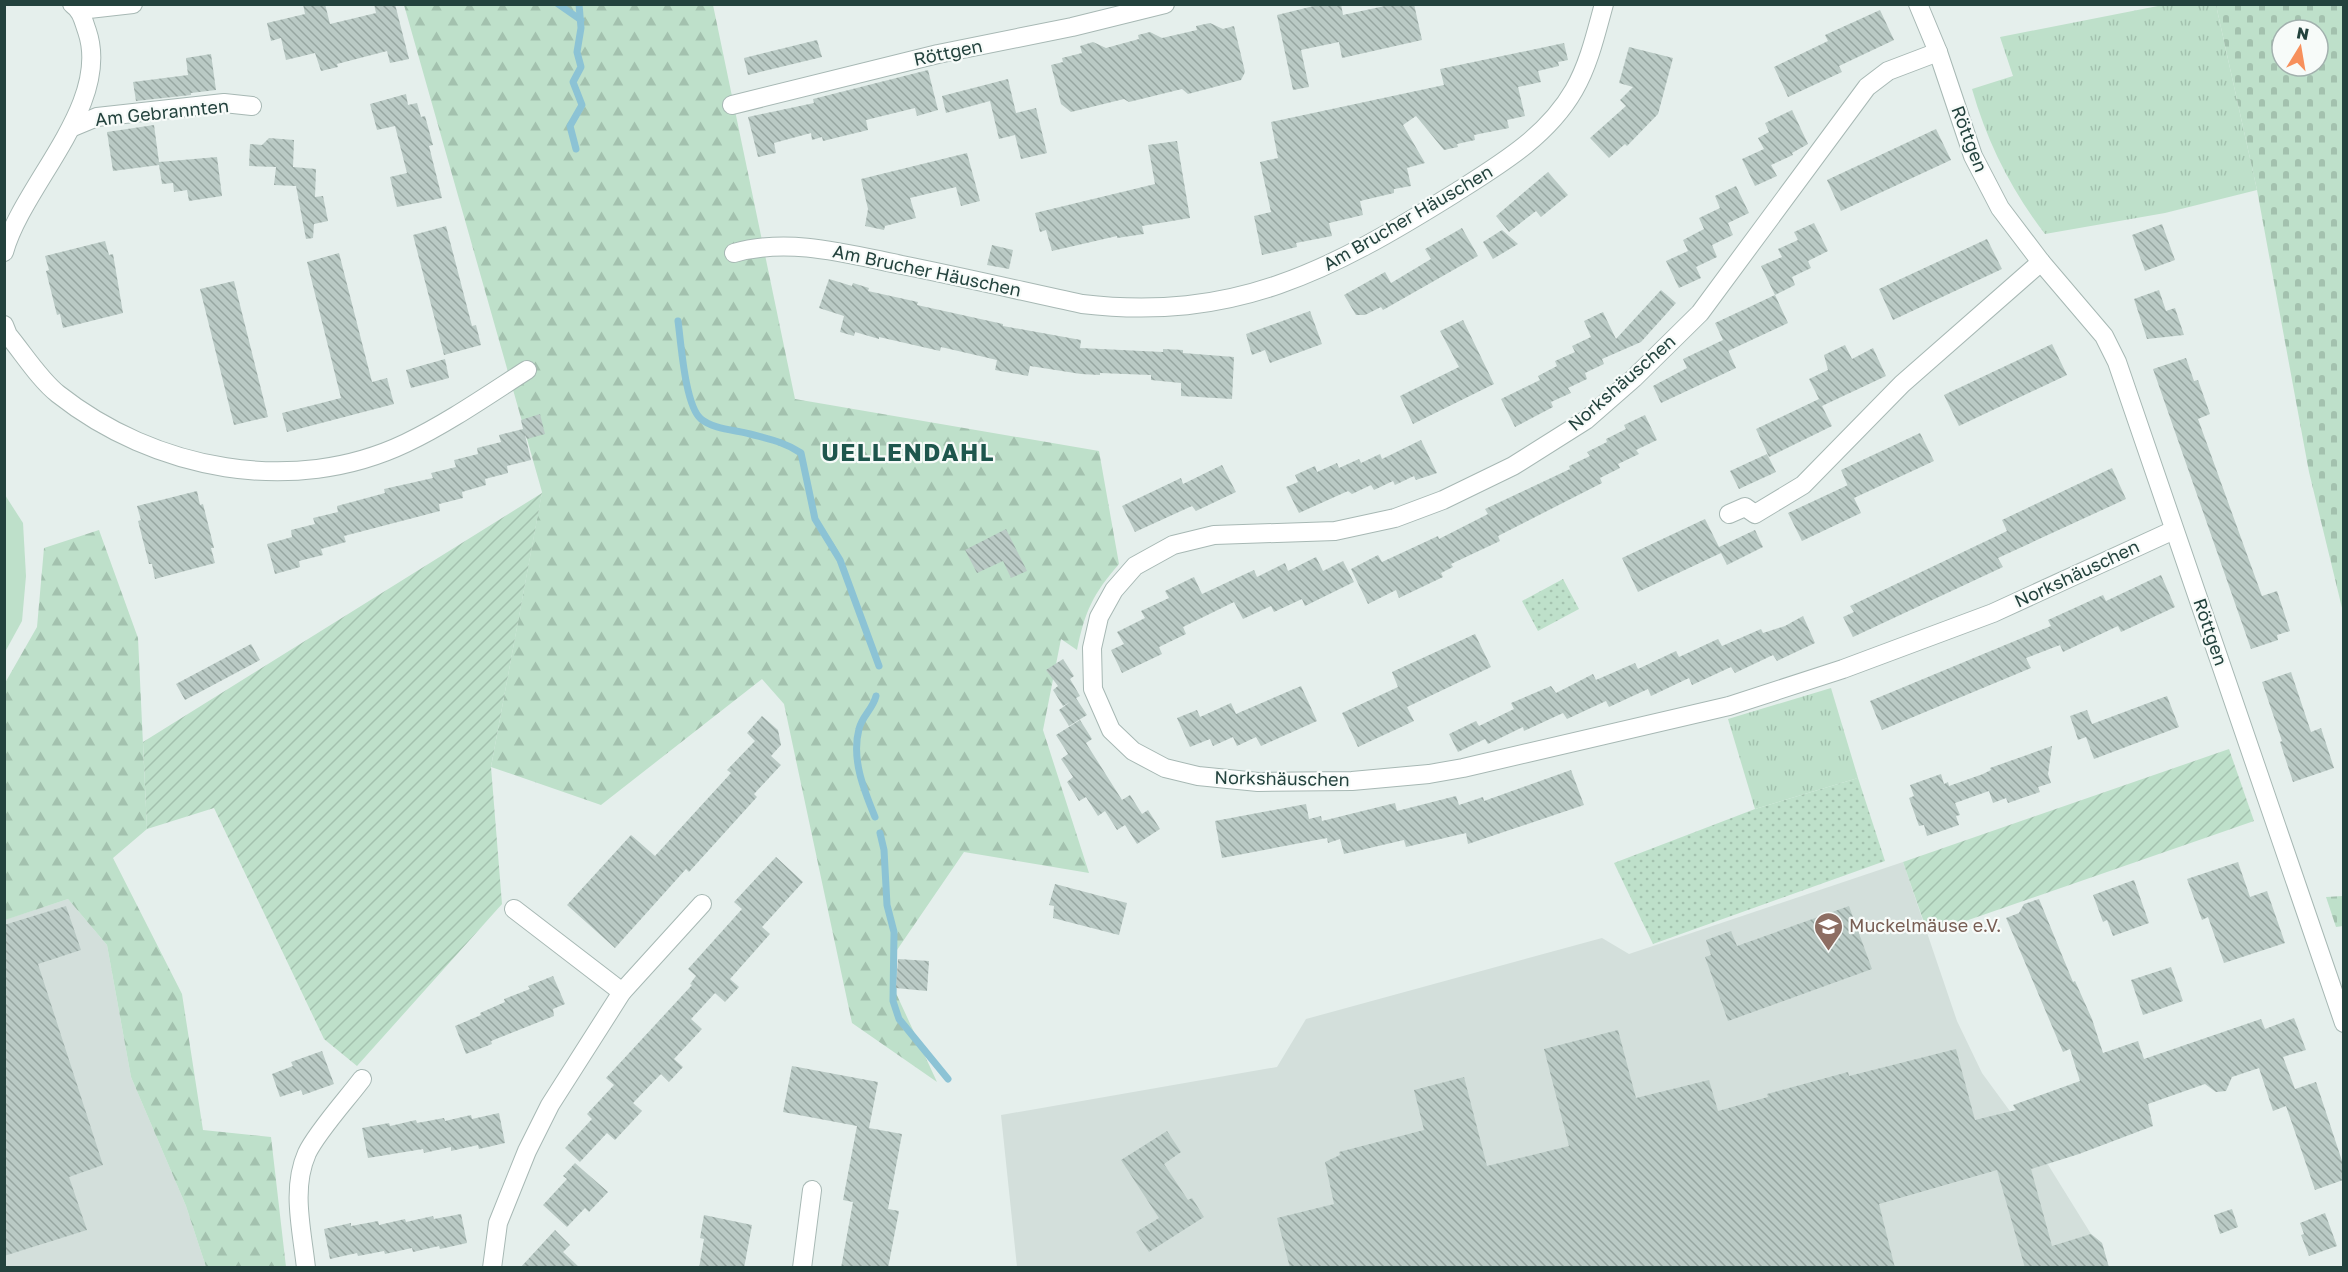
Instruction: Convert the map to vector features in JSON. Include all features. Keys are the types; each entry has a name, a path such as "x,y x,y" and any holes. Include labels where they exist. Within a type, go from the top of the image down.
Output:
{"street":[{"path":"4,252 9,236 24,207 73,127 92,70 90,39 76,7 133,4"},
{"name":"Röttgen","path":"732,105 938,54 1072,27 1165,4"},
{"name":"Am Brucher Häuschen","path":"734,253 767,247 834,251 1082,304 1113,308 1188,307 1248,295 1287,283 1336,262 1416,217 1508,159 1544,129 1574,90 1592,47 1604,4"},
{"name":"Röttgen","path":"1918,4 1938,52 1973,156 2000,208 2104,336 2117,362 2343,1023"},
{"name":"Norkshäuschen","path":"1938,52 1888,71 1867,87 1700,313 1634,378 1586,420 1513,466 1443,500 1395,518 1335,531 1214,535 1173,545 1135,566 1114,590 1099,617 1092,648 1093,689 1111,730 1133,751 1165,768 1198,776 1258,782 1352,781 1429,774 1463,768 1729,706 1843,669 1993,613 2174,530"},
{"name":"Am Gebrannten","path":"73,127 97,117 224,103 252,106"},
{"path":"1729,514 1745,507 1755,514 1803,485 1902,384 2041,261"},
{"path":"4,325 8,335 57,393 94,419 143,444 183,458 264,472 317,470 373,456 405,444 527,370"},
{"path":"492,1268 498,1223 527,1151 550,1105 621,992 702,904"},
{"path":"514,909 621,992"},
{"path":"306,1268 298,1197 300,1174 308,1152 362,1079"},
{"path":"802,1268 812,1190"}],"shaded area":[{"path":"1903,862 1957,1021 1982,1073 2042,1155 2091,1234 2102,1243 2109,1267 1017,1267 1001,1115 1277,1067 1306,1019 1602,938 1629,954"},
{"path":"68,899 107,945 131,1077 186,1206 206,1267 5,1267 4,920"}],"green space":[{"path":"404,5 713,5 795,399 1099,451 1119,564 1091,604 1083,624 1077,650 1061,639 1043,730 1089,873 964,852 897,950 895,991 937,1082 852,1023 784,704 762,679 601,805 491,767 542,492"},
{"path":"2163,5 2216,5 2257,190 2165,213 2045,234 2021,200 2001,165 1972,89 2013,76 2000,37"},
{"path":"2216,5 2343,5 2343,612 2309,472 2257,190"},
{"path":"542,493 491,767 502,904 357,1066 324,1039 214,808 147,829 143,742"},
{"path":"5,495 23,523 26,576 22,621 5,652"},
{"path":"99,530 138,638 147,829 113,858 182,994 203,1130 271,1137 286,1267 206,1267 186,1206 131,1077 107,945 68,899 5,920 5,683 37,627 44,548"},
{"path":"1563,579 1579,609 1538,631 1522,601"},
{"path":"1831,688 1858,778 1755,809 1728,719"},
{"path":"2229,749 2254,821 1928,934 1903,862"},
{"path":"1858,778 1885,861 1653,944 1614,863 1755,809"},
{"path":"2343,896 2343,926 2336,927 2326,897"}],"building":[{"path":"303,4 325,4 330,24 376,13 374,4 395,4 409,59 390,63 387,51 337,64 338,67 321,71 315,53 286,60 281,38 271,41 267,23 305,14"},
{"path":"1322,4 1341,4 1343,15 1394,4 1414,4 1422,40 1342,58 1339,42 1301,50 1309,87 1293,90 1277,15"},
{"path":"1880,10 1894,40 1839,66 1842,72 1788,97 1774,67 1828,41 1825,35"},
{"path":"1210,23 1223,29 1234,26 1245,72 1241,80 1188,94 1182,89 1129,102 1124,99 1071,112 1061,104 1051,65 1063,62 1062,58 1082,53 1080,46 1093,42 1106,48 1139,39 1138,35 1150,32 1162,38 1197,30 1196,26"},
{"path":"817,40 822,57 748,75 744,58"},
{"path":"1564,43 1568,60 1558,62 1559,66 1538,71 1541,82 1518,87 1525,116 1507,120 1509,128 1474,135 1475,140 1444,150 1416,116 1403,125 1425,163 1407,168 1411,186 1394,189 1394,193 1360,201 1363,215 1329,223 1332,236 1296,243 1297,247 1262,255 1254,216 1271,212 1260,162 1278,158 1271,122 1444,85 1440,69"},
{"path":"1629,47 1673,58 1658,114 1627,146 1625,144 1609,158 1590,138 1626,106 1620,100 1633,87 1619,83"},
{"path":"211,54 216,90 136,101 133,82 188,75 186,58"},
{"path":"928,70 938,110 917,116 915,108 866,120 868,130 823,141 822,137 812,140 811,133 774,143 776,153 758,157 748,117 814,103 813,99"},
{"path":"1008,79 1016,113 1036,108 1047,153 1021,159 1015,135 999,139 990,101 946,113 942,96"},
{"path":"406,94 408,105 417,103 421,117 425,116 433,145 429,146 442,198 397,207 390,177 407,173 395,126 377,130 370,104"},
{"path":"1792,110 1808,144 1792,153 1793,155 1771,165 1777,176 1755,186 1742,159 1764,149 1758,138 1769,132 1765,123"},
{"path":"154,125 159,162 217,157 222,196 189,201 187,190 174,192 173,183 162,184 159,165 113,171 107,132"},
{"path":"1936,129 1951,160 1841,211 1827,180"},
{"path":"269,138 294,140 293,167 316,169 315,197 323,196 328,221 314,224 313,238 306,239 296,186 274,185 276,167 249,166 250,144 262,145"},
{"path":"1177,141 1190,218 1142,226 1144,234 1117,238 1117,236 1052,251 1046,230 1040,232 1035,213 1155,184 1148,145"},
{"path":"967,153 980,201 961,206 956,187 910,198 916,218 885,226 884,230 865,226 868,209 861,179"},
{"path":"1548,172 1568,195 1541,217 1536,211 1509,232 1496,216"},
{"path":"1736,186 1749,213 1728,223 1733,235 1712,245 1717,257 1696,267 1701,278 1679,288 1666,261 1688,251 1683,240 1704,229 1699,218 1720,208 1715,196"},
{"path":"1814,223 1828,251 1808,261 1811,268 1792,277 1795,285 1775,295 1761,266 1782,257 1778,249 1798,240 1794,232"},
{"path":"2162,224 2175,260 2145,271 2132,235"},
{"path":"446,226 472,326 476,325 481,345 444,355 413,235"},
{"path":"1462,228 1478,256 1383,310 1381,307 1365,315 1356,315 1344,295 1385,272 1391,283 1431,259 1425,249"},
{"path":"1502,230 1518,244 1493,259 1483,242"},
{"path":"1987,239 2002,269 1893,320 1879,289"},
{"path":"105,241 109,255 113,254 123,313 63,328 60,314 57,315 46,271 49,270 45,256"},
{"path":"992,245 1013,250 1009,269 987,265"},
{"path":"339,253 372,382 387,378 394,404 287,432 282,413 341,398 307,262"},
{"path":"829,279 852,286 853,283 869,288 868,291 918,302 917,305 1003,324 1003,326 1081,340 1080,348 1163,352 1163,349 1183,350 1183,353 1234,357 1232,399 1181,396 1181,383 1151,380 1151,375 1081,374 1030,366 1028,376 995,370 997,360 941,347 940,351 855,332 854,336 840,332 844,316 819,308"},
{"path":"234,281 268,417 234,425 200,289"},
{"path":"1661,290 1676,303 1641,342 1602,359 1604,364 1585,373 1587,379 1568,388 1571,393 1551,402 1553,407 1515,427 1501,399 1540,380 1538,376 1557,366 1555,361 1575,352 1572,346 1591,337 1584,321 1603,312 1616,339"},
{"path":"2159,290 2166,311 2175,308 2184,335 2147,339 2134,299"},
{"path":"1775,295 1788,323 1728,351 1736,368 1661,403 1653,386 1687,368 1683,359 1723,340 1715,323"},
{"path":"1310,311 1322,344 1270,363 1265,350 1252,355 1246,334"},
{"path":"1463,320 1494,384 1413,424 1400,396 1459,367 1440,331"},
{"path":"2052,344 2067,375 1959,426 1944,395"},
{"path":"1845,345 1852,359 1873,348 1886,376 1822,406 1832,426 1769,457 1756,429 1819,399 1809,379 1828,370 1824,355"},
{"path":"2186,358 2194,381 2198,380 2210,414 2198,419 2262,596 2277,591 2290,631 2277,635 2278,640 2251,649 2153,369"},
{"path":"445,359 449,378 411,388 406,370"},
{"path":"540,414 545,434 527,439 525,435 531,460 507,466 508,473 485,479 486,485 462,492 463,498 439,504 440,511 344,536 346,542 321,549 323,555 299,561 300,567 275,574 267,544 292,537 291,530 315,524 313,518 338,512 337,506 385,493 384,489 433,478 431,473 456,467 454,460 478,454 477,448 501,442 499,435 523,429 521,420"},
{"path":"1645,415 1657,440 1636,450 1639,454 1618,464 1620,468 1600,478 1602,483 1498,536 1500,541 1451,564 1453,567 1441,573 1443,577 1399,598 1396,590 1368,604 1351,569 1378,555 1382,562 1438,536 1439,539 1488,514 1485,509 1570,469 1569,466 1590,456 1587,452 1626,429 1624,425"},
{"path":"1920,433 1934,461 1854,498 1861,513 1802,541 1788,513 1848,485 1841,470"},
{"path":"1421,440 1437,473 1416,480 1414,476 1395,485 1393,481 1374,490 1371,485 1352,494 1348,491 1299,513 1286,487 1298,482 1295,475 1315,466 1317,472 1337,463 1339,468 1359,459 1361,463 1380,454 1382,459"},
{"path":"1767,454 1776,472 1739,489 1730,471"},
{"path":"1222,465 1236,492 1196,511 1192,506 1135,532 1122,506 1181,478 1183,484"},
{"path":"2112,468 2126,499 1998,558 2003,567 1853,637 1843,617 1854,612 1850,606 2007,531 2002,520"},
{"path":"197,491 200,505 203,504 214,548 211,548 215,563 155,579 138,521 141,520 137,506"},
{"path":"1705,519 1719,547 1755,530 1763,547 1727,565 1721,553 1638,592 1622,558"},
{"path":"1006,529 1027,571 1011,578 1003,561 977,573 965,550"},
{"path":"1316,557 1323,571 1343,561 1354,582 1305,606 1302,599 1274,612 1271,606 1243,619 1234,602 1183,627 1186,634 1159,647 1162,654 1122,673 1111,650 1124,644 1117,632 1145,618 1141,611 1169,598 1165,591 1194,577 1202,594 1254,570 1257,577 1285,563 1288,571"},
{"path":"2161,575 2175,607 2121,632 2118,626 2063,652 2060,645 2026,658 2031,668 1882,730 1870,701 2051,626 2048,620 2103,595 2106,601"},
{"path":"1803,616 1815,643 1777,661 1773,655 1735,673 1731,667 1692,685 1689,678 1651,696 1648,689 1609,707 1606,701 1567,719 1563,713 1524,731 1523,727 1488,744 1485,739 1458,752 1449,734 1476,721 1479,726 1514,709 1511,703 1551,686 1556,693 1593,674 1596,680 1635,663 1638,669 1676,651 1679,657 1718,639 1722,646 1761,629 1763,633 1785,626"},
{"path":"1475,634 1491,667 1407,707 1414,721 1358,747 1342,713 1398,687 1392,672"},
{"path":"251,644 260,660 185,700 176,684"},
{"path":"1063,659 1074,676 1070,679 1080,696 1076,698 1087,715 1069,726 1059,710 1070,702 1063,706 1053,690 1058,686 1046,670"},
{"path":"2291,672 2311,732 2321,728 2334,768 2293,782 2262,682"},
{"path":"1301,686 1317,721 1261,746 1256,737 1237,746 1233,737 1213,746 1210,739 1190,747 1177,718 1197,710 1200,717 1231,703 1236,714"},
{"path":"2167,696 2179,727 2094,759 2086,737 2078,740 2070,716 2087,710 2092,724"},
{"path":"762,716 778,730 781,745 771,756 781,765 754,794 757,797 689,872 686,869 615,948 567,905 631,835 655,856 731,773 727,770 755,741 747,733"},
{"path":"1080,720 1092,739 1086,743 1122,800 1130,795 1142,814 1148,810 1160,829 1137,844 1125,825 1117,830 1105,811 1098,816 1086,797 1079,801 1067,782 1073,777 1061,759 1068,754 1056,735"},
{"path":"2052,746 2048,774 2051,783 2038,787 2040,792 2008,803 2006,798 1993,803 1989,791 1955,803 1960,815 1956,816 1959,825 1927,836 1924,825 1919,826 1909,798 1914,796 1910,785 1941,774 1944,784 1948,782 1949,786 1983,774 1991,770 1990,768"},
{"path":"1571,770 1584,805 1468,844 1466,833 1406,847 1404,840 1344,854 1340,839 1328,843 1327,838 1222,858 1215,821 1306,804 1309,819 1321,816 1322,821 1395,803 1397,811 1456,796 1459,805 1483,797 1484,801"},
{"path":"776,857 803,882 762,927 770,934 730,979 739,987 725,1002 715,993 691,1019 702,1029 674,1059 683,1067 669,1082 661,1074 633,1103 642,1111 615,1140 607,1133 580,1162 565,1148 592,1119 587,1114 614,1085 606,1078 692,985 690,984 696,976 688,969 742,909 734,902"},
{"path":"2238,862 2250,897 2267,891 2285,943 2224,963 2208,917 2202,920 2187,879"},
{"path":"2134,880 2149,923 2113,936 2107,920 2103,922 2093,895"},
{"path":"1055,884 1127,903 1119,935 1053,918 1054,906 1049,905"},
{"path":"2039,899 2073,982 2075,981 2092,1019 2103,1053 2138,1041 2144,1059 2261,1019 2265,1029 2294,1018 2306,1050 2283,1057 2295,1089 2316,1082 2343,1164 2343,1180 2315,1190 2286,1106 2273,1111 2259,1068 2232,1077 2226,1091 2216,1092 2205,1084 2148,1104 2153,1126 2079,1154 2031,1169 2052,1246 2091,1234 2102,1243 2109,1268 2025,1268 1997,1170 1879,1204 1895,1268 1290,1268 1277,1218 1334,1204 1325,1162 1340,1155 1339,1152 1424,1130 1414,1090 1464,1077 1487,1166 1569,1146 1544,1049 1618,1030 1636,1098 1709,1080 1718,1111 1768,1097 1767,1094 1848,1072 1849,1076 1956,1049 1975,1120 2016,1110 2013,1105 2080,1081 2070,1049 2063,1052 2006,918 2019,913 2024,904"},
{"path":"66,906 81,950 38,964 103,1165 69,1177 87,1230 4,1256 4,925"},
{"path":"1849,906 1872,969 1728,1021 1705,957 1711,955 1706,940 1731,931 1737,946"},
{"path":"898,959 929,961 927,991 896,988"},
{"path":"2171,967 2183,1001 2143,1015 2131,980"},
{"path":"553,976 565,1004 553,1009 554,1016 491,1041 492,1044 466,1054 455,1026 505,1002 504,999 530,989 528,986"},
{"path":"322,1051 334,1084 303,1095 301,1090 280,1097 272,1074 293,1066 291,1062"},
{"path":"792,1066 878,1082 869,1128 902,1134 888,1209 899,1211 888,1268 841,1268 853,1202 843,1200 857,1126 783,1112"},
{"path":"499,1113 505,1143 479,1149 478,1145 451,1151 451,1147 424,1153 423,1149 368,1158 362,1128 389,1123 390,1126 416,1120 417,1123 444,1118 445,1121 471,1115 472,1119"},
{"path":"1167,1131 1181,1152 1164,1164 1188,1200 1192,1198 1204,1217 1149,1252 1136,1232 1159,1218 1121,1160"},
{"path":"575,1163 608,1192 589,1212 585,1208 567,1227 543,1205 567,1179 563,1176"},
{"path":"2232,1209 2238,1227 2220,1234 2214,1215"},
{"path":"2325,1213 2337,1246 2309,1256 2301,1235 2304,1234 2300,1223"},
{"path":"461,1214 467,1243 413,1252 412,1248 385,1254 384,1251 358,1256 357,1253 330,1259 324,1229 351,1223 351,1226 378,1221 379,1225 405,1219 406,1222 433,1216 434,1219"},
{"path":"704,1215 752,1225 744,1268 699,1268 704,1239 700,1238"},
{"path":"555,1230 570,1245 563,1252 580,1268 520,1268"}],"waterway":[{"path":"558,4 581,20"},
{"path":"576,149 570,126 582,105 573,82 581,67 577,52 581,28 579,4"},
{"path":"678,321 687,388 701,419 718,427 776,441 801,453 815,519 840,560 879,666"},
{"path":"875,817 863,785 858,763 857,740 860,724 873,705 876,696"},
{"path":"880,833 884,850 887,905 894,932 893,1001 899,1019 948,1079"}],"place":[{"name":"Muckelmäuse e.V.","path":"1828,952"}],"district":[{"name":"UELLENDAHL","path":"908,453"}]}
